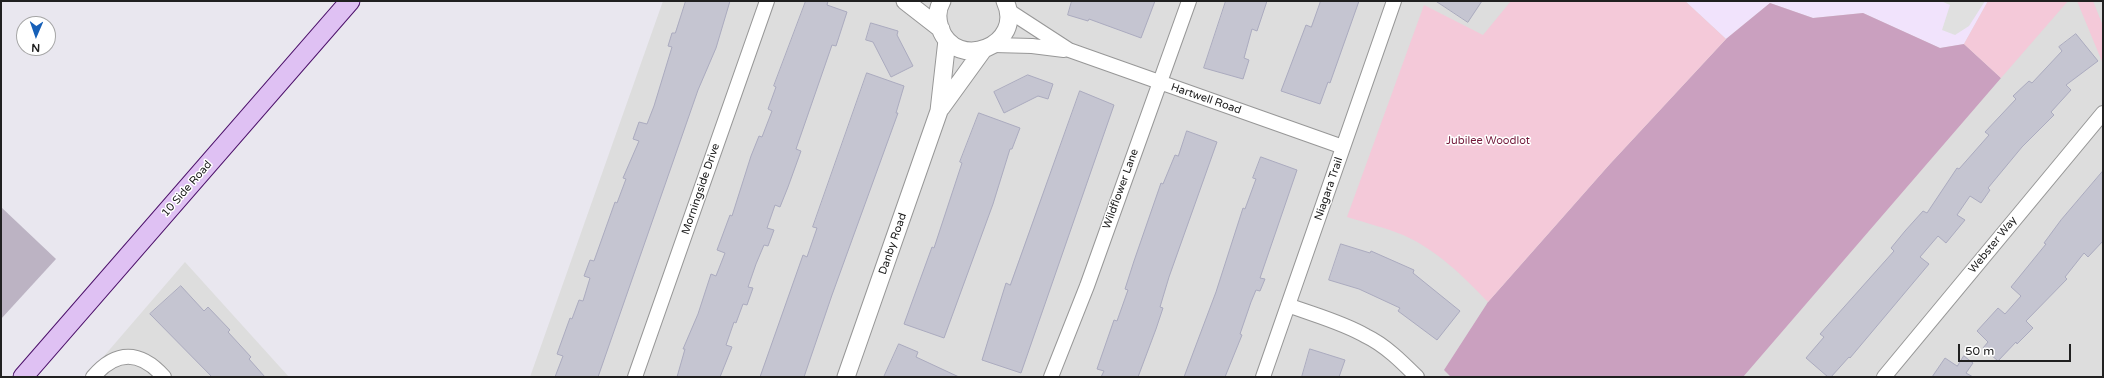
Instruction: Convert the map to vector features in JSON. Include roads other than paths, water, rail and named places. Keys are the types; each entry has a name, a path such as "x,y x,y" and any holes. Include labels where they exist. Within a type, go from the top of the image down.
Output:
{"main road":[{"name":"10 Side Road","path":"23,377 350,1"}],"street":[{"name":"Morningside Drive","path":"635,377 767,1"},
{"path":"905,1 944,35 964,50 988,48"},
{"name":"Danby Road","path":"846,377 939,111 944,35 938,17 942,1"},
{"name":"Wildflower Lane","path":"1051,377 1087,286 1189,1"},
{"name":"Niagara Trail","path":"1263,377 1394,1"},
{"name":"Danby Road","path":"939,111 988,48 1006,30 1007,6"},
{"name":"Hartwell Road","path":"1007,6 1069,50"},
{"name":"Hartwell Road","path":"988,48 1032,46 1069,50 1343,147"},
{"name":"Webster Way","path":"1884,377 2103,113"},
{"path":"1288,305 1368,336 1394,356 1417,377"},
{"path":"93,377 102,366 116,358 130,356 142,360 158,370 164,377"}],"park label":[{"name":"Jubilee Woodlot","path":"1488,141"}]}
